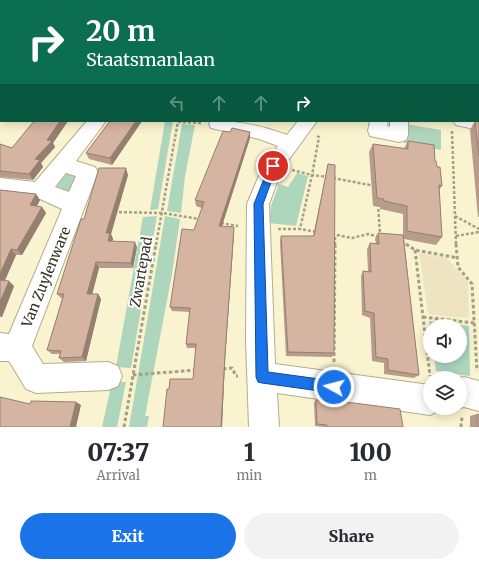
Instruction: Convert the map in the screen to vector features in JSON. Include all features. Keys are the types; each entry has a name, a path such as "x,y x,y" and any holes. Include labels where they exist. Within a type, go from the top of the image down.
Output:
{"street":[{"path":"40,191 96,122"},
{"path":"219,122 263,133 301,131"},
{"path":"379,122 377,131 399,135 399,122"},
{"path":"457,124 479,124"},
{"path":"264,427 258,204 273,166 301,131"},
{"name":"Van Zuylenware","path":"61,164 88,172 75,205 9,347 36,379 121,375"},
{"path":"0,186 53,194 75,205"},
{"path":"262,377 423,399"}],"path":[{"name":"Zwartepad","path":"124,427 121,375 178,122"},
{"path":"457,124 454,216 458,267 472,284 477,375 476,386 468,394 461,427"},
{"path":"300,229 319,137 301,131"},
{"path":"273,166 312,175 376,186 377,194"},
{"path":"377,201 380,237"},
{"path":"454,216 479,229"},
{"path":"456,236 479,232"},
{"path":"334,387 335,235"},
{"path":"415,250 430,371"},
{"path":"423,317 474,323"},
{"path":"217,369 232,368 236,376 262,377"},
{"path":"121,375 202,369"}],"green space":[{"path":"165,122 173,122 158,209 150,210"},
{"path":"182,124 195,125 185,176 181,213 167,211"},
{"path":"405,124 441,130 441,150 404,143"},
{"path":"65,173 74,175 80,179 74,197 55,185"},
{"path":"297,173 308,176 296,226 269,223 271,206 279,184 288,187"},
{"path":"157,216 131,368 116,367 143,217"},
{"path":"165,216 180,219 172,274 145,416 149,416 147,427 129,427"},
{"path":"467,326 469,326 470,376 467,376 467,371 436,371 435,363 467,363"},
{"path":"112,382 126,382 117,427 102,427"}],"sand":[{"path":"419,253 447,258 468,282 469,318 428,314"}],"building":[{"path":"33,122 59,122 47,140 52,141 35,159 40,160 29,174 0,171 0,144 12,148"},
{"path":"109,122 135,122 110,158 86,153"},
{"path":"475,122 479,122 479,156"},
{"path":"232,128 250,132 219,226 234,227 221,427 163,427 167,389 169,389 170,379 193,379 196,344 186,344 190,308 170,307 182,229 194,230 204,202 195,200 223,131 230,132"},
{"path":"408,141 434,145 435,161 437,167 440,167 442,186 439,185 442,237 407,231 407,206 377,198 373,144 408,149"},
{"path":"328,164 335,165 334,353 288,352 281,236 314,236"},
{"path":"99,168 126,168 106,233 110,233 108,241 135,242 131,263 96,262 87,294 98,294 82,357 59,358 61,351 47,350 64,294 57,294 81,219 84,219"},
{"path":"0,190 36,194 30,205 42,207 17,250 11,249 0,274"},
{"path":"378,233 403,235 419,375 388,370 388,359 376,357 374,313 365,311 363,271 371,272 370,243 379,244"},
{"path":"0,280 9,281 0,302"},
{"path":"0,397 30,404 31,401 76,402 70,427 0,427"},
{"path":"316,400 400,409 403,427 327,427 327,425 317,424"},
{"path":"477,414 479,415 479,427 477,427"}],"route":[{"path":"273,166 258,204 262,377 334,387"}]}
